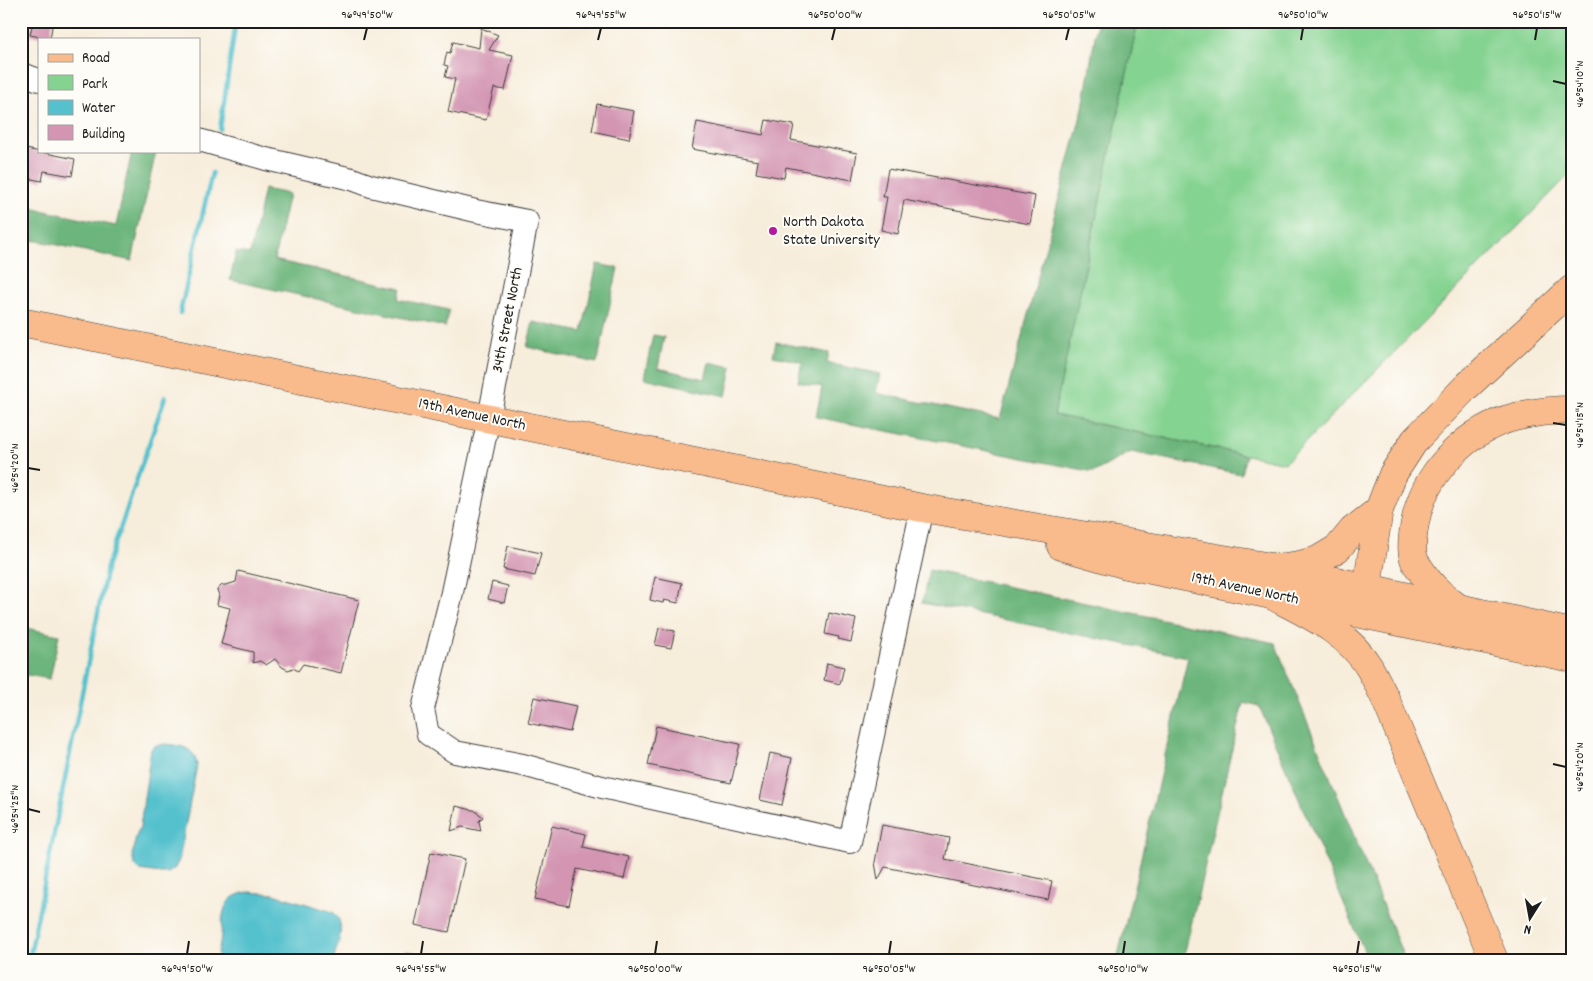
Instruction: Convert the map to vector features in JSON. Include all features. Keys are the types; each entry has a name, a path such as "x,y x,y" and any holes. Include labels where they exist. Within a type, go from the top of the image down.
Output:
{"main road":[{"path":"1397,621 1381,609 1367,587 1380,510 1393,474 1415,440 1466,386 1572,289"},
{"name":"19th Avenue North","path":"21,322 922,508 1277,568 1572,633"},
{"path":"1457,607 1429,584 1414,559 1413,530 1420,501 1434,476 1454,450 1485,429 1513,417 1546,410 1572,410"},
{"name":"19th Avenue North","path":"922,508 1127,565 1572,658"},
{"path":"1277,568 1318,560 1338,548 1353,530 1380,510"},
{"path":"1271,595 1321,621 1347,640 1369,666 1385,698 1494,960"}],"street":[{"path":"21,76 25,75 38,80"},
{"name":"34th Street North","path":"200,140 352,179 371,186 527,221 489,418 453,587 423,709 428,734 455,752 523,766 602,787 834,840 850,842 922,508"}],"green space":[{"path":"1086,21 1138,21 1054,415 1246,455 1241,474 1131,452 1094,472 816,417 822,387 798,382 802,362 773,356 776,342 829,353 827,363 880,374 876,393 1000,419 1083,108 1097,24"},
{"path":"1138,21 1572,21 1572,172 1285,463 1054,415"},
{"path":"132,152 156,152 132,261 39,241 21,240 21,206 116,226"},
{"path":"264,189 289,194 274,260 401,288 398,299 449,310 445,327 230,280 236,252 250,254"},
{"path":"597,264 618,268 597,363 527,347 533,322 582,332"},
{"path":"653,335 664,337 658,368 705,379 709,362 732,367 726,396 644,378"},
{"path":"929,570 1275,643 1405,960 1368,960 1259,706 1243,702 1183,960 1117,960 1188,657 922,603"},
{"path":"21,627 59,635 50,679 21,674"},
{"path":"406,951 449,960 404,960"}],"water":[{"path":"165,744 186,748 193,754 197,765 179,860 175,868 168,873 160,873 140,870 135,866 132,854 140,827 151,749 154,746"},
{"path":"249,892 274,894 333,912 340,922 340,935 333,960 223,960 217,954 225,907 237,895"}],"building":[{"path":"33,21 53,21 50,38 30,35"},
{"path":"481,28 498,35 489,50 513,55 505,90 494,88 486,120 448,112 455,79 445,77 448,66 444,65 447,52 450,53 453,42 479,48"},
{"path":"597,104 634,111 629,139 592,131"},
{"path":"766,120 794,125 791,140 857,153 852,180 786,167 784,178 756,173 758,161 692,149 697,122 763,135"},
{"path":"26,149 75,159 72,176 44,171 42,181 21,177"},
{"path":"888,169 1035,196 1030,224 904,200 898,234 881,230 887,197 883,197"},
{"path":"508,546 541,553 535,576 503,569"},
{"path":"238,571 359,600 341,673 303,664 298,671 293,668 288,670 282,667 275,659 266,665 260,661 253,663 253,652 221,644 230,608 217,605 219,595 217,590 222,585 236,582"},
{"path":"655,577 682,583 678,603 664,600 663,603 650,600"},
{"path":"492,582 508,586 504,603 488,599"},
{"path":"829,613 856,619 851,642 825,634"},
{"path":"659,628 675,631 671,648 655,645"},
{"path":"827,663 844,667 840,684 824,680"},
{"path":"534,697 576,706 570,732 528,723"},
{"path":"656,726 740,744 731,783 648,765"},
{"path":"770,753 792,758 782,805 760,800"},
{"path":"456,806 474,810 483,817 479,821 481,831 462,827 451,831"},
{"path":"882,825 949,838 945,859 1052,881 1048,900 885,867 878,880 875,862"},
{"path":"552,826 586,834 583,847 629,857 624,879 577,869 569,906 535,899"},
{"path":"431,852 465,859 449,932 415,925"}],"waterway":[{"path":"220,129 236,21"},
{"path":"180,313 212,173"},
{"path":"29,960 107,567 165,397"}],"place":[{"name":"North Dakota State University","path":"773,231"}]}
